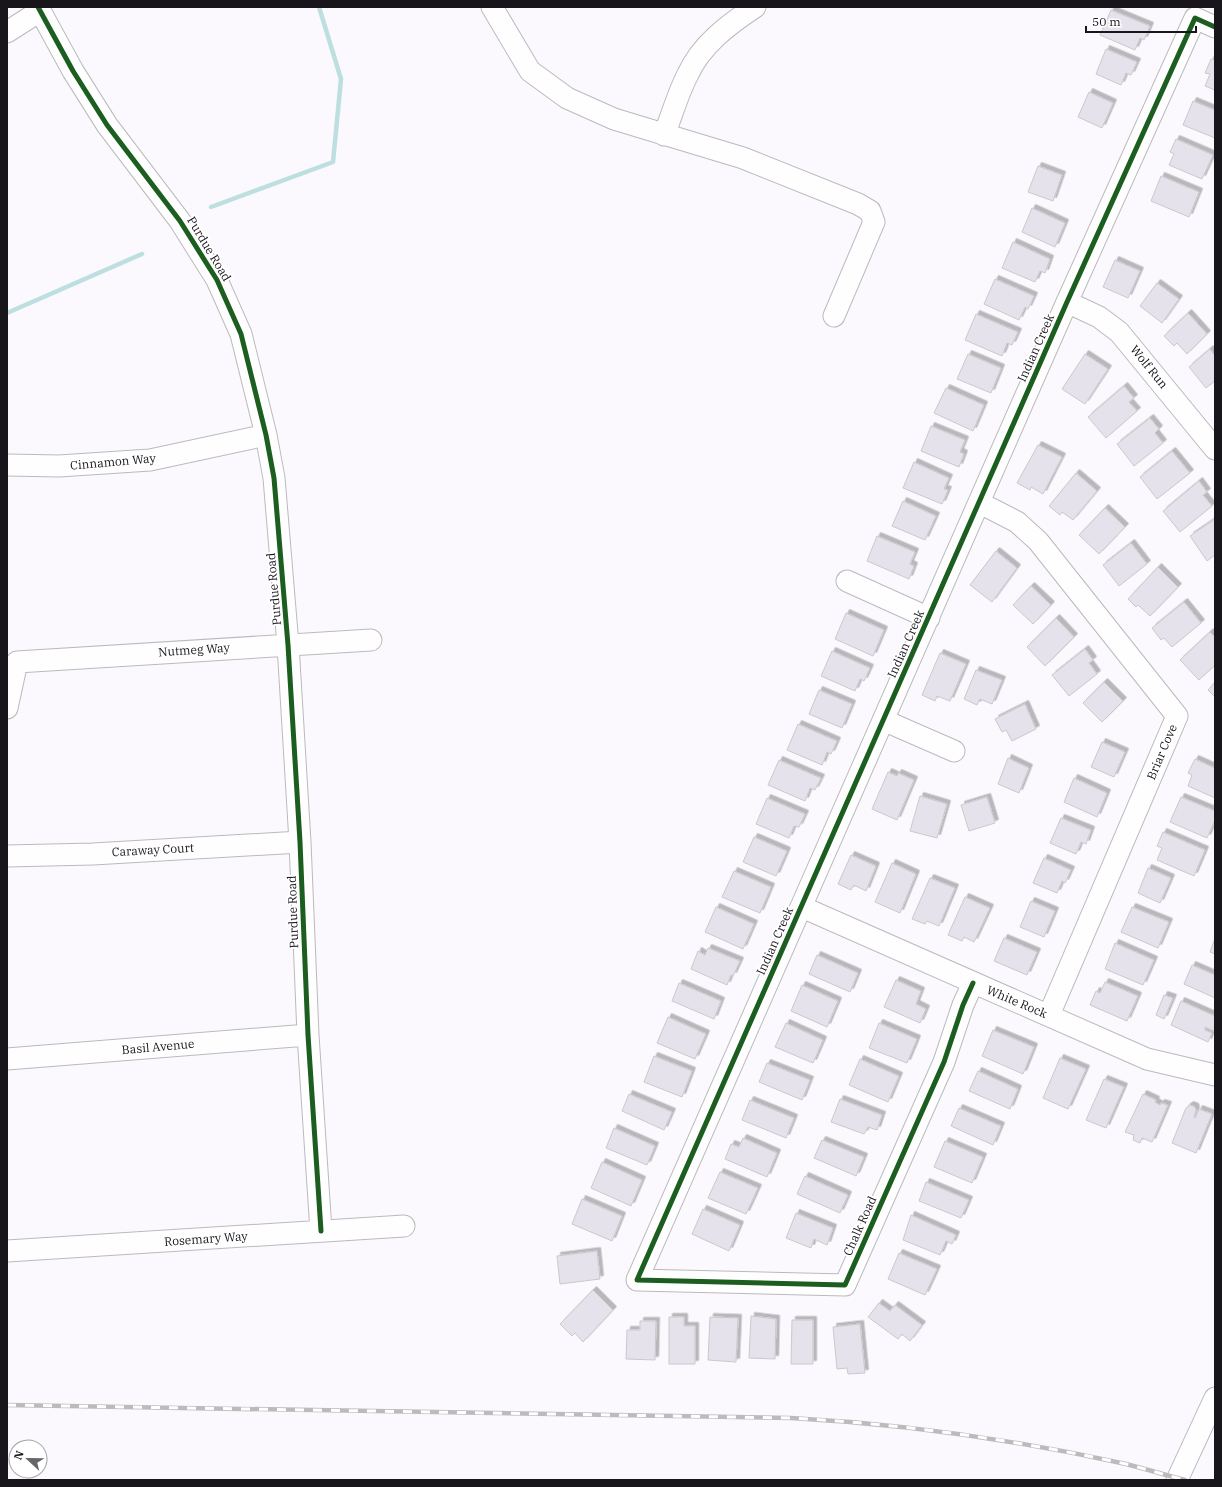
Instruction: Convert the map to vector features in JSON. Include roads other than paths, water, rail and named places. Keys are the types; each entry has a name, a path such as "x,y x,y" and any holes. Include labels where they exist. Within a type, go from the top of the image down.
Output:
{"street":[{"path":"492,7 530,71 566,98 614,119 743,158 858,204 870,211 874,222 834,316"},
{"path":"664,135 688,73 705,48 728,25 755,7"},
{"path":"7,32 39,9"},
{"name":"Purdue Road","path":"39,9 73,71 107,125 180,221 217,280 241,334 266,435 274,478 288,645 300,842 308,1035 321,1231"},
{"name":"Indian Creek","path":"637,1280 980,503 1067,302 1195,18 1215,27"},
{"name":"Wolf Run","path":"1067,302 1100,317 1119,332 1215,449"},
{"name":"Cinnamon Way","path":"7,465 58,466 150,460 266,435"},
{"name":"Briar Cove","path":"980,503 1017,522 1038,541 1177,716 1049,1015"},
{"path":"847,581 929,618"},
{"name":"Nutmeg Way","path":"7,708 17,662 371,640"},
{"path":"883,720 954,751"},
{"name":"Caraway Court","path":"7,856 93,854 300,842"},
{"name":"White Rock","path":"802,907 1147,1059 1215,1075"},
{"name":"Chalk Road","path":"637,1280 845,1285 944,1062 963,1005 973,983"},
{"name":"Basil Avenue","path":"7,1059 308,1035"},
{"name":"Rosemary Way","path":"7,1251 404,1226"},
{"path":"1177,1480 1215,1398"}],"waterway":[{"path":"211,207 333,162 341,79 319,7"},
{"path":"7,313 142,254"}],"railway":[{"path":"7,1405 791,1418 876,1424 1001,1440 1085,1455 1126,1464 1185,1480"}]}
